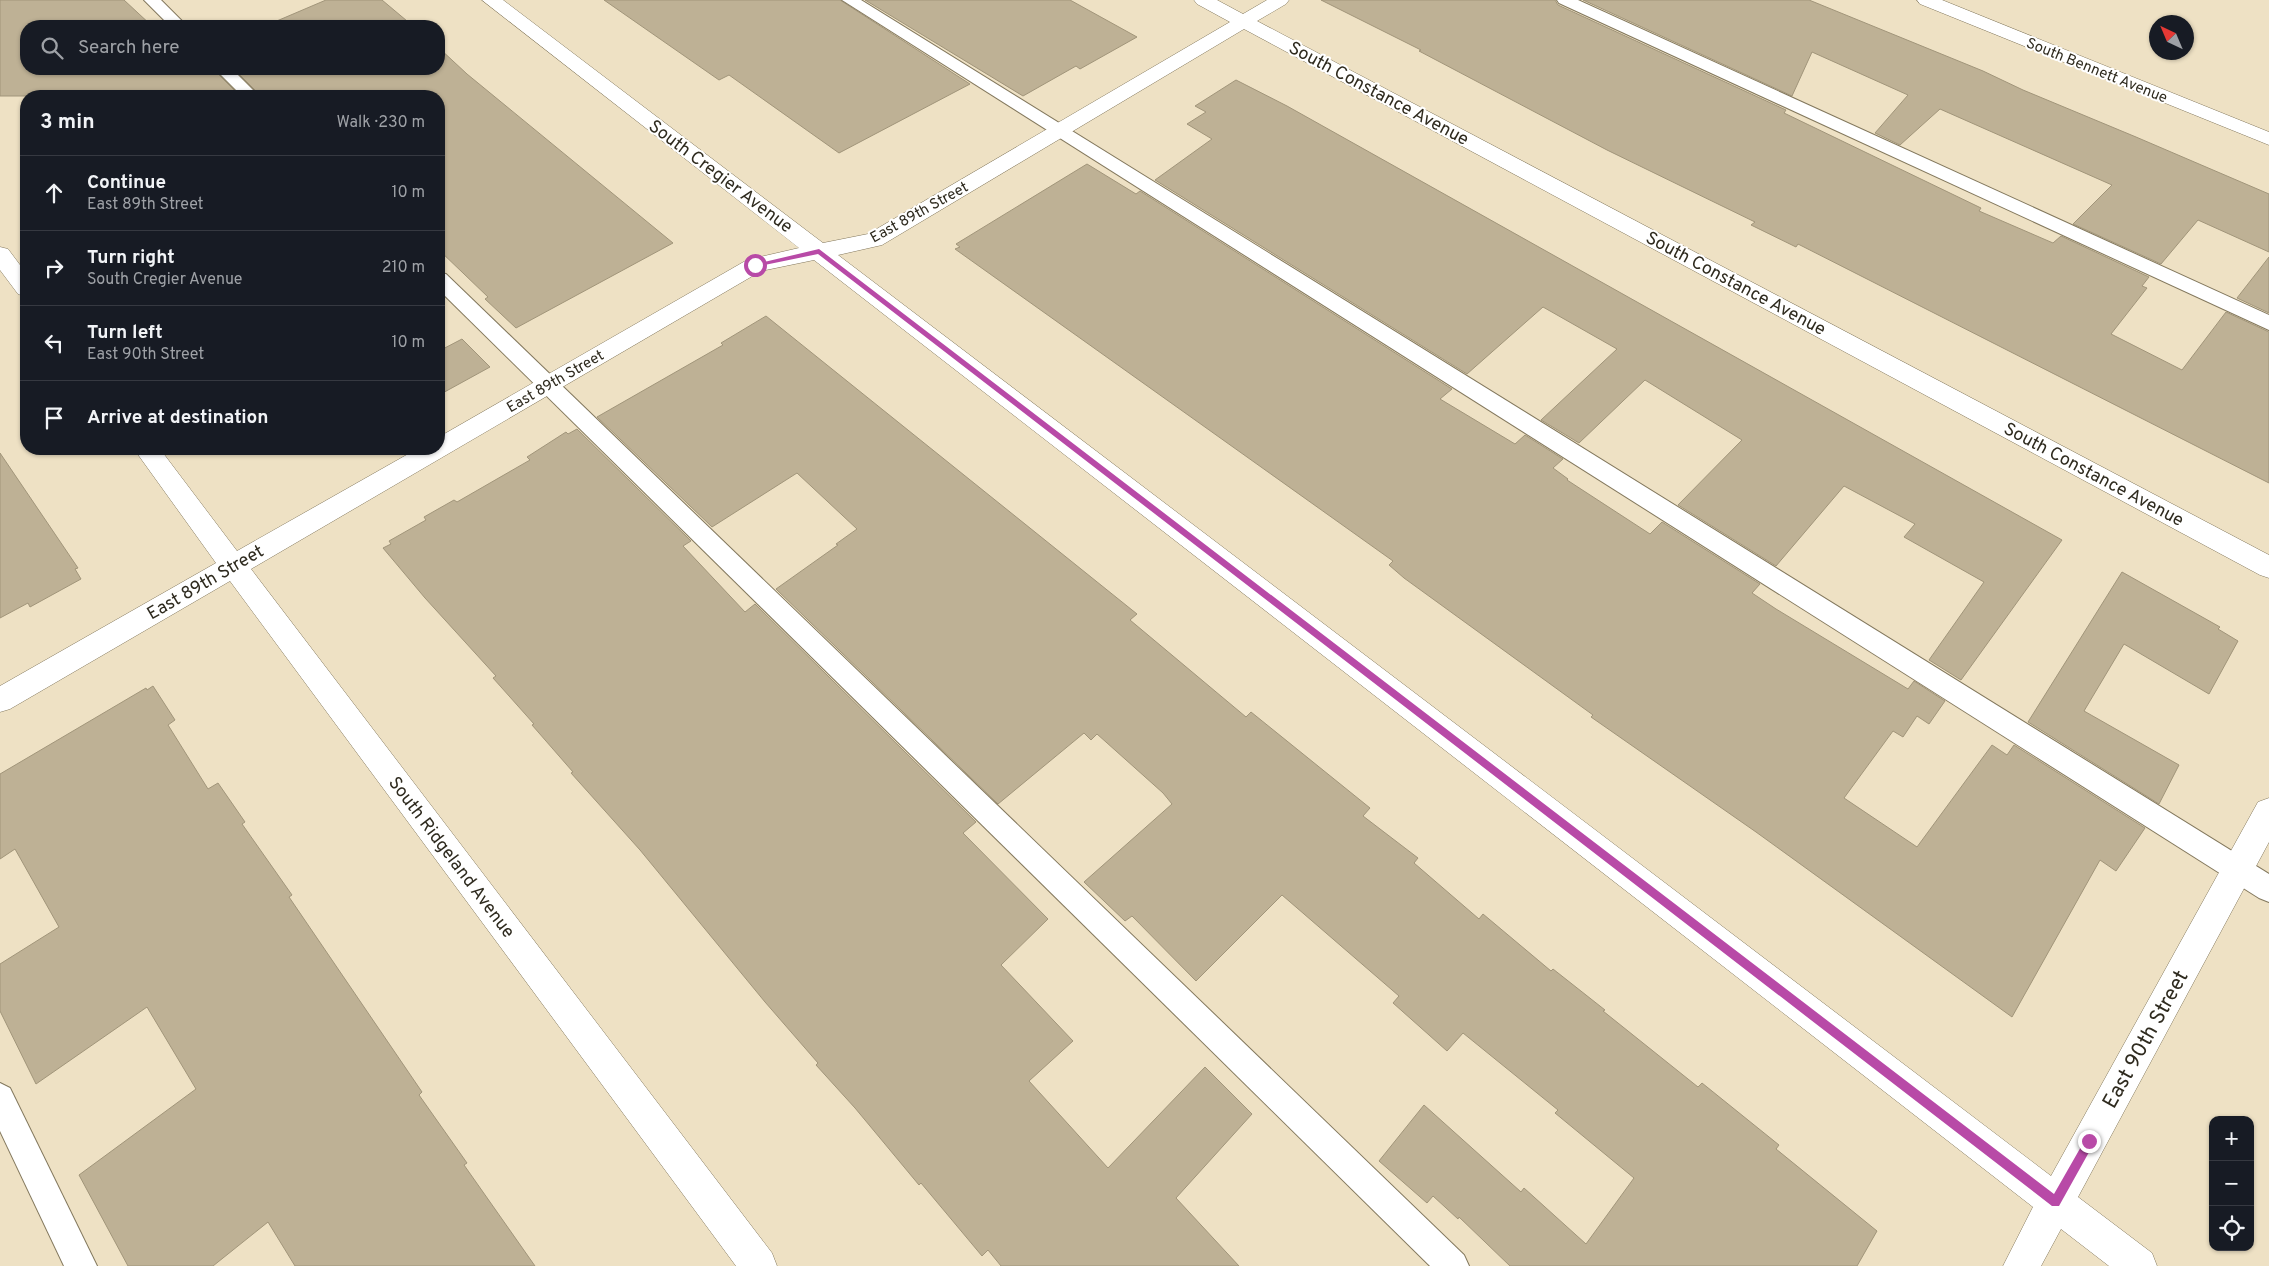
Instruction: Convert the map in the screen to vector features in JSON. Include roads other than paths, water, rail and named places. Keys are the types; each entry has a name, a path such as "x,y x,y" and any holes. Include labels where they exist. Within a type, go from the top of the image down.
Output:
{"street":[{"name":"South Cregier Avenue","path":"491,0 2139,1266"},
{"name":"South Constance Avenue","path":"1203,0 2269,567"},
{"name":"East 89th Street","path":"445,444 755,265 874,240 1280,0"},
{"name":"South Bennett Avenue","path":"1926,0 2269,139"},
{"path":"0,254 20,281"},
{"name":"South Ridgeland Avenue","path":"151,455 759,1266"},
{"name":"East 89th Street","path":"0,700 426,455"},
{"name":"East 90th Street","path":"2021,1266 2269,812"}],"lane":[{"path":"152,0 173,20"},
{"path":"850,0 2269,889"},
{"path":"1565,0 2269,323"},
{"path":"229,75 245,90"},
{"path":"445,285 1453,1266"},
{"path":"0,1098 81,1266"}]}
